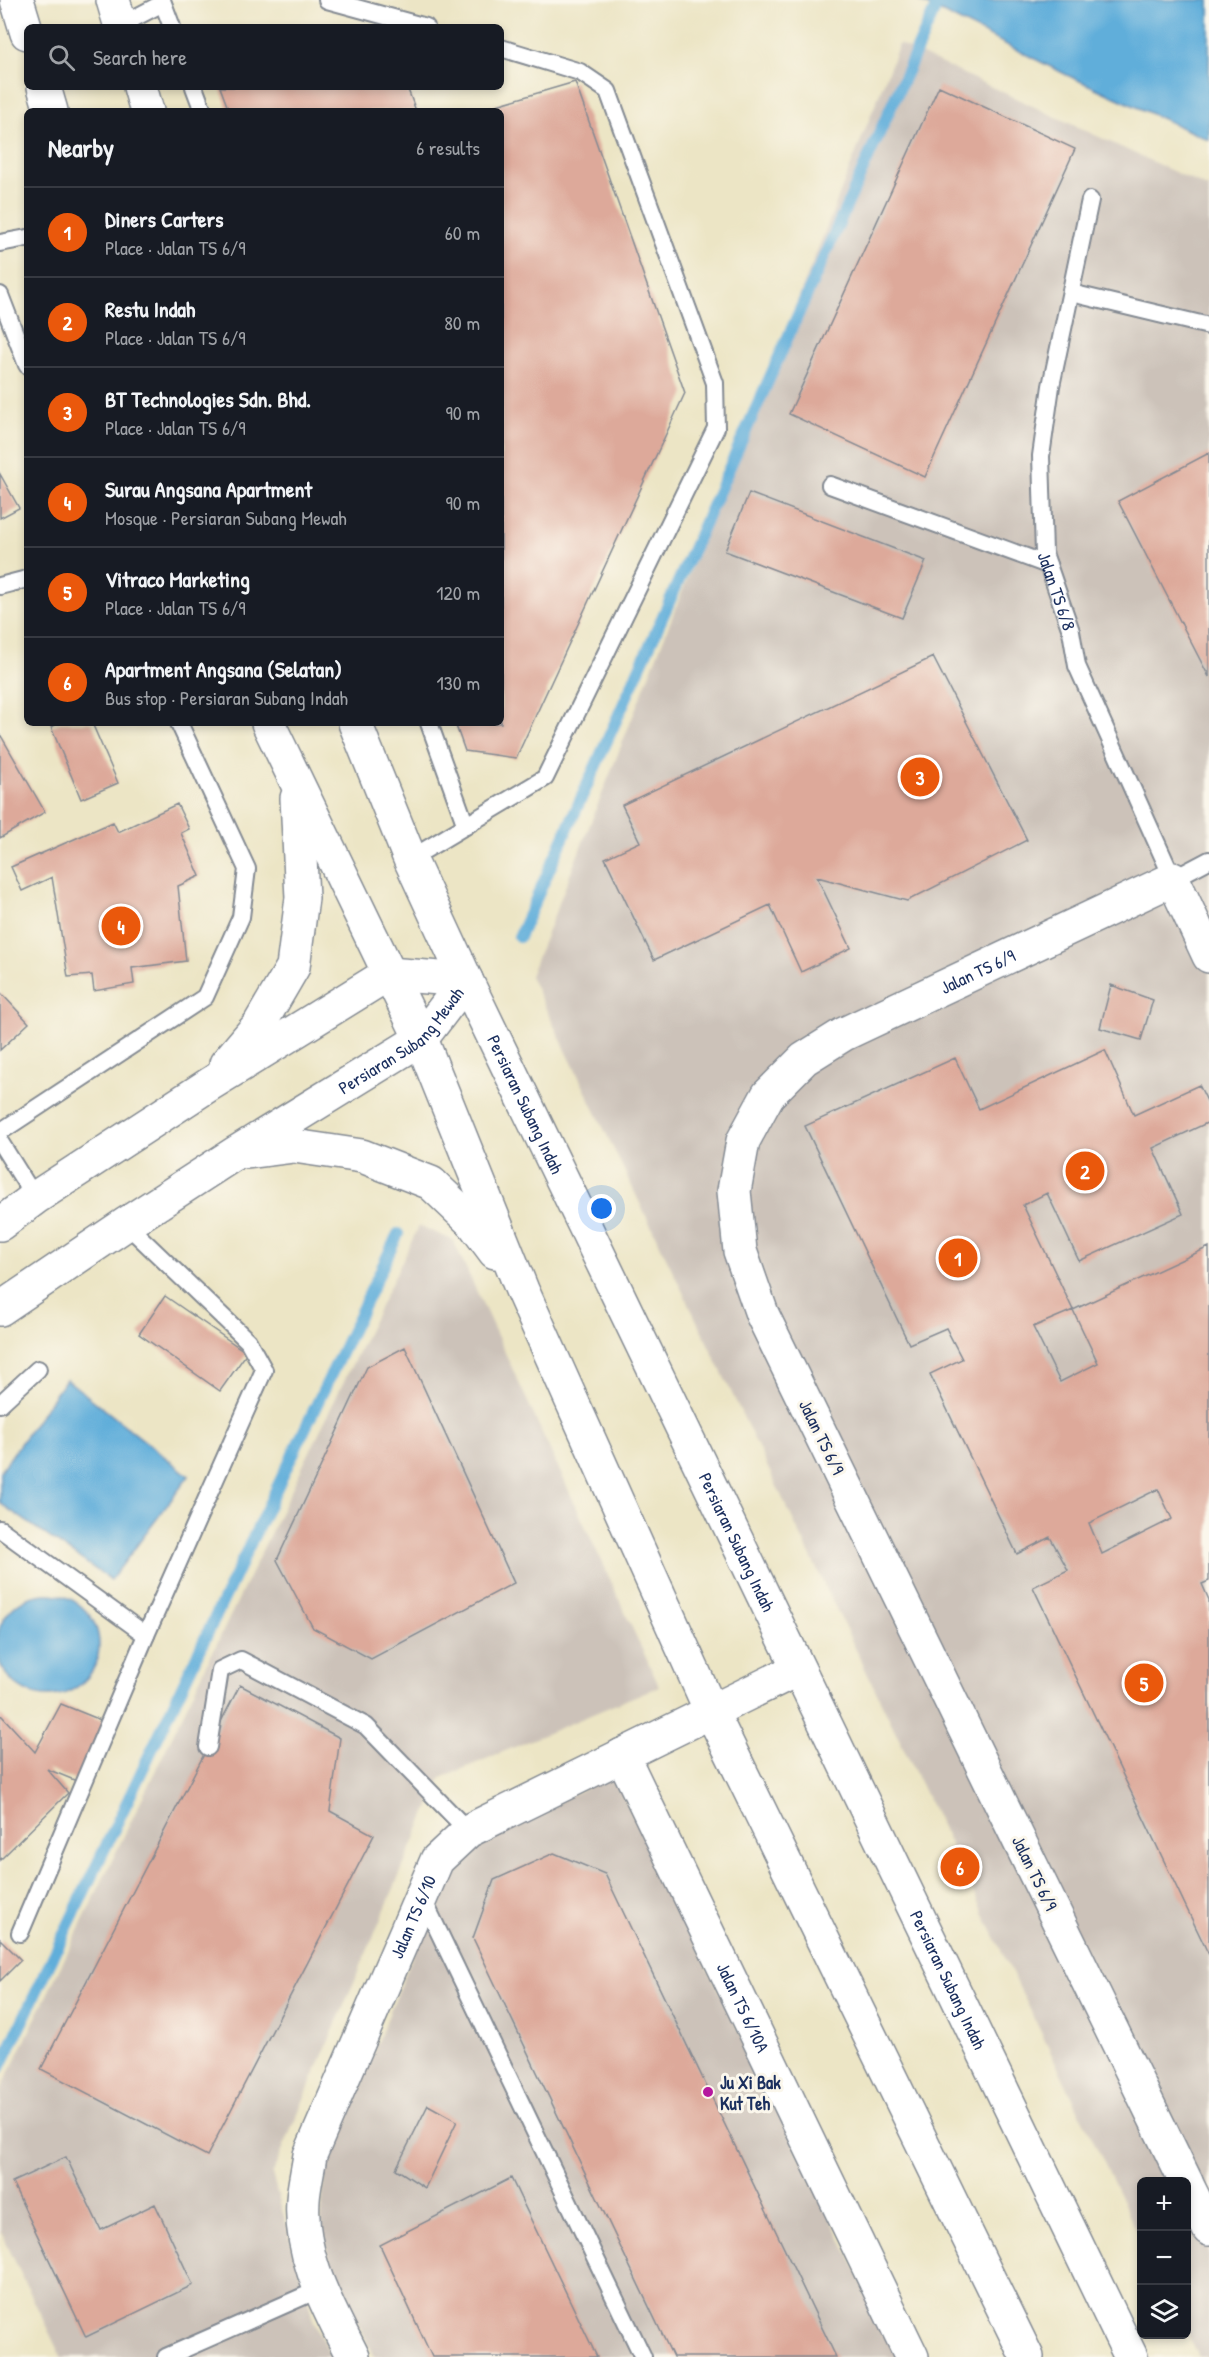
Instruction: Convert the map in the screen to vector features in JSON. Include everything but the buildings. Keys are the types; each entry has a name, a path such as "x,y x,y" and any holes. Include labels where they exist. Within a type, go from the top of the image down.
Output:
{"main road":[{"path":"17,0 24,24"},
{"path":"45,90 50,108"},
{"path":"141,90 146,108"},
{"path":"269,726 421,1039 522,1290 711,1711 1027,2357"},
{"name":"Persiaran Subang Indah","path":"356,726 410,859 466,980 1131,2357"},
{"path":"210,1084 259,1025 293,967 302,898 297,784"},
{"name":"Jalan TS 6/8","path":"1173,879 1209,956"},
{"name":"Jalan TS 6/9","path":"1173,879 844,1034 804,1059 768,1095 743,1141 734,1191 740,1251 762,1314 1184,2177"},
{"path":"0,1224 35,1198 210,1084 388,974"},
{"name":"Persiaran Subang Mewah","path":"388,974 466,980"},
{"name":"Persiaran Subang Mewah","path":"0,1309 234,1154 421,1039 466,980"},
{"path":"234,1154 294,1146 351,1154 362,1156 431,1184 474,1224 522,1290"},
{"name":"Jalan TS 6/10","path":"353,2357 320,2289 306,2249 303,2201 310,2155 437,1860 468,1831 798,1669"},
{"name":"Jalan TS 6/10A","path":"622,1755 912,2357"},
{"name":"Jalan TS 6/9","path":"1191,2192 1209,2229"}],"lane":[{"path":"327,0 415,24"},
{"path":"118,17 168,1 172,24"},
{"path":"410,859 545,778 716,428 715,383 608,91 580,72 504,49"},
{"path":"195,90 202,108"},
{"name":"Jalan TS 6/8","path":"1090,200 1051,386 1041,456 1044,553 1071,632 1077,666 1173,879"},
{"path":"0,243 24,239"},
{"path":"1071,293 1209,326"},
{"path":"0,295 24,357"},
{"path":"830,485 1048,566"},
{"path":"0,586 24,580"},
{"path":"0,1132 205,997 241,917 247,869 180,726"},
{"path":"430,726 466,825"},
{"path":"1173,879 1209,860"},
{"path":"0,1142 35,1198"},
{"path":"20,1933 146,1635 264,1370 248,1341 126,1224"},
{"path":"0,1404 38,1369"},
{"path":"0,1529 146,1635"},
{"path":"208,1747 220,1670 242,1660 366,1726 468,1831"},
{"path":"422,1897 643,2357"},
{"path":"166,2357 320,2289"}],"shaded area":[{"path":"899,44 1209,188 1209,2357 1199,2357 1190,2339 1191,2177 1137,2177 1137,2231 530,976"},
{"path":"419,1226 453,1240 659,1686 441,1778 272,2174 314,2322 331,2357 61,2357 0,2230 0,2092"},
{"path":"613,1775 899,2357 375,2357 333,2272 321,2224 324,2175 447,1871 473,1843"}],"water":[{"path":"917,0 1209,0 1209,140 1067,75"},
{"path":"66,1379 189,1476 111,1580 0,1503 0,1472"},
{"path":"38,1595 58,1595 76,1603 90,1617 98,1635 98,1655 90,1673 76,1687 58,1695 38,1695 20,1687 6,1673 -1,1658 -1,1632 6,1617 20,1603"}],"waterway":[{"path":"519,937 939,0"},
{"path":"0,2068 398,1234"}],"place":[{"name":"BT Technologies Sdn. Bhd.","path":"920,777"},
{"name":"Surau Angsana Apartment","path":"121,926"},
{"name":"Restu Indah","path":"1085,1171"},
{"name":"Diners Carters","path":"958,1258"},
{"name":"Vitraco Marketing","path":"1144,1683"},
{"name":"Apartment Angsana (Selatan)","path":"960,1867"},
{"name":"Ju Xi Bak Kut Teh","path":"708,2092"}]}
